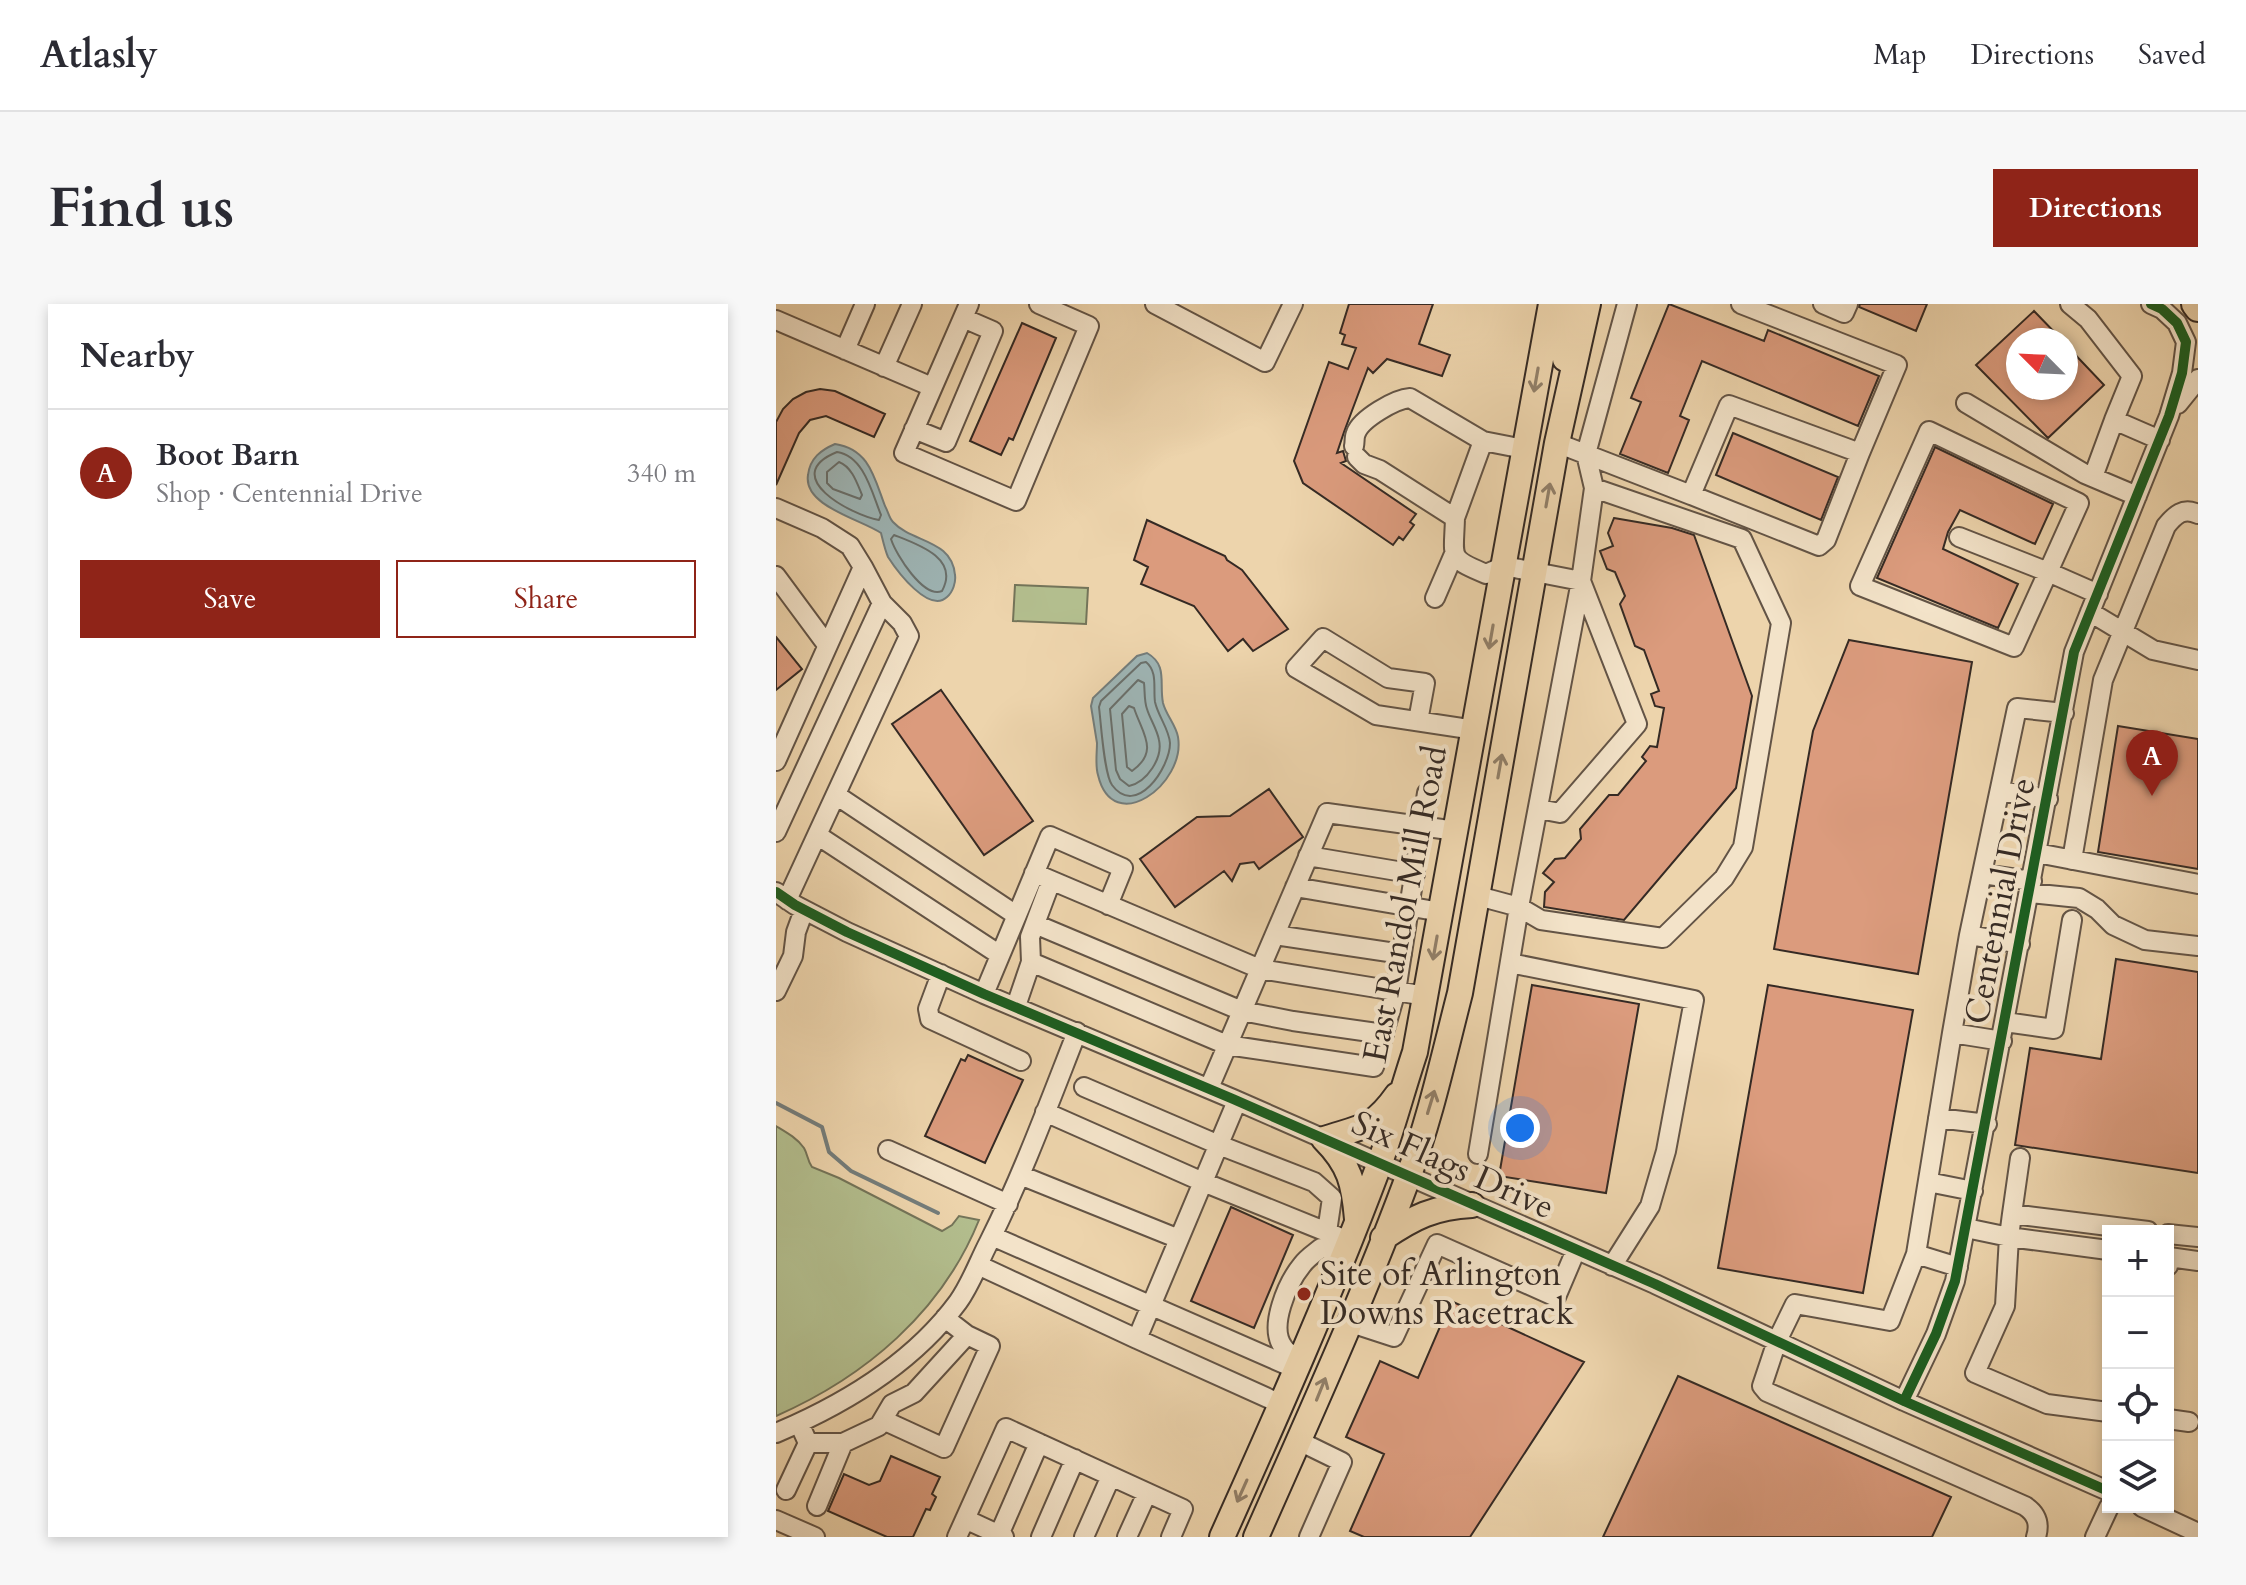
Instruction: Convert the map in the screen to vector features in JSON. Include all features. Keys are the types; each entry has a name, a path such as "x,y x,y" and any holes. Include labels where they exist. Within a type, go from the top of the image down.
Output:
{"main road":[{"name":"East Randol Mill Road","path":"1256,1537 1408,1177 1460,993 1557,443 1588,304"},
{"path":"2183,304 2197,307"},
{"name":"East Randol Mill Road","path":"1224,1532 1298,1364 1345,1236 1379,1164 1415,1052 1524,449 1554,305"},
{"path":"1554,305 1564,337 1565,366 1570,385"},
{"path":"1468,768 1476,786 1478,802 1462,879 1465,889 1478,896"},
{"path":"1345,1236 1350,1175 1339,1154 1324,1139 1369,1125 1387,1109 1404,1087"},
{"path":"1383,1238 1410,1220 1435,1209 1472,1205"}],"street":[{"path":"845,350 865,304"},
{"path":"884,367 912,304"},
{"path":"914,429 946,442 993,331 966,311 932,387 914,429 904,453 1016,501 1089,326 1039,304"},
{"path":"1155,304 1265,362 1293,304"},
{"path":"1478,1154 1519,907 1581,581 1594,488 1586,454 1627,304"},
{"path":"1557,443 1819,546 1826,540 1897,365 1741,304"},
{"path":"1823,304 1844,313 1848,304"},
{"path":"2070,304 2088,319 2132,376 2093,477"},
{"name":"Centennial Drive","path":"1904,1401 1936,1334 1958,1267 2074,652 2160,440 2182,373 2186,342 2177,323 2162,309 2151,304"},
{"path":"778,326 932,387"},
{"name":"Centennial Drive","path":"2169,416 2198,379"},
{"path":"1455,518 1380,470 1364,464 1356,452 1356,433 1361,425 1389,404 1400,398 1410,398 1483,441 1524,449"},
{"path":"1966,403 2042,450 2137,496"},
{"path":"1691,495 1729,405 1860,453"},
{"path":"2114,420 2160,440"},
{"path":"1929,431 2079,503 2048,572 2014,647 1860,586 1929,431"},
{"path":"1435,598 1454,554 1455,518 1483,441"},
{"path":"1478,896 1519,907 1541,920 1663,938 1724,878 1743,847 1781,623 1742,539 1594,488"},
{"path":"776,508 822,528 850,546 882,603 902,623 909,636 817,835 781,896"},
{"path":"2072,860 2103,680 2166,526 2175,515 2185,510 2198,514"},
{"path":"1959,537 2048,572 2094,603 2121,631 2153,650 2198,660"},
{"path":"1454,554 1460,564 1486,574 1504,566 1581,581"},
{"path":"776,761 863,567"},
{"path":"776,576 827,645"},
{"path":"1539,809 1560,813 1637,724 1581,581"},
{"path":"776,832 882,603"},
{"path":"1418,721 1425,683 1388,678 1323,638 1296,668 1376,715 1475,730"},
{"path":"2036,1537 2039,1528 2037,1518 2025,1506 1767,1392 1761,1381 1795,1304 1890,1321 1916,1254 1969,935 2017,708 2064,713"},
{"path":"2000,791 2048,799"},
{"path":"1031,962 1227,1045 1374,1067 1396,991 1427,793"},
{"path":"836,795 1016,915"},
{"path":"1209,1088 1327,813 1456,831"},
{"path":"817,835 1000,955"},
{"path":"1016,1006 1031,962 1030,937 1050,836 1123,868 1108,905"},
{"path":"2037,853 2198,884"},
{"path":"1308,856 1415,874"},
{"path":"1982,874 2079,898 2097,909 2113,925 2145,940 2198,946"},
{"path":"984,994 1016,915 1042,877"},
{"path":"1042,877 1260,969 1426,996"},
{"path":"1295,887 1441,912"},
{"name":"Six Flags Drive","path":"781,896 804,910 984,994 1209,1088 1576,1250 2102,1488"},
{"path":"776,991 793,956 796,932 804,910"},
{"path":"1952,1033 2054,1029 2072,920"},
{"path":"1035,924 1242,1011 1384,1034"},
{"path":"1275,935 1402,954"},
{"path":"1969,935 2020,944"},
{"path":"1510,963 1694,1000 1666,1151 1650,1206 1612,1266"},
{"path":"941,974 928,1009 930,1019 1021,1061"},
{"path":"776,1433 857,1393 874,1381 907,1356 960,1299 1008,1204 1077,1032"},
{"path":"1084,1087 1314,1182 1332,1198 1345,1236"},
{"path":"1137,1339 1237,1101"},
{"path":"1045,1112 1203,1182 1345,1236"},
{"path":"1938,1118 1987,1124"},
{"path":"888,1150 1008,1204"},
{"path":"2020,1158 2009,1237 2005,1306 1975,1373 2047,1404 2102,1411"},
{"path":"1020,1175 1179,1239"},
{"path":"1928,1182 1973,1191"},
{"path":"2012,1214 2102,1225"},
{"path":"1966,1228 2102,1249"},
{"path":"2174,1235 2198,1237"},
{"path":"992,1236 1151,1306 1298,1364"},
{"path":"1298,1364 1283,1348 1278,1335 1280,1306 1303,1262 1321,1248 1345,1236"},
{"path":"1348,1322 1394,1337 1437,1244 1556,1297 1576,1250"},
{"path":"1916,1254 1958,1267"},
{"path":"2174,1260 2198,1261"},
{"path":"978,1265 1281,1404"},
{"path":"874,1381 887,1412 944,1448 990,1346 967,1335 945,1318"},
{"path":"808,1443 843,1443 879,1426 887,1412 914,1393 967,1335"},
{"path":"2174,1420 2189,1422"},
{"path":"786,1490 808,1443 799,1423"},
{"path":"957,1537 1006,1428 1183,1509 1171,1537"},
{"path":"1299,1441 1342,1462 1309,1537"},
{"path":"817,1506 843,1443"},
{"path":"965,1519 1001,1536 1039,1443"},
{"path":"1041,1537 1075,1459"},
{"path":"1084,1537 1111,1476"},
{"path":"1127,1537 1147,1493"},
{"path":"2095,1537 2106,1513"},
{"path":"2155,1513 2198,1533"},
{"path":"776,1520 815,1537"},
{"path":"1224,1532 1249,1537"}],"green space":[{"path":"1015,585 1088,588 1086,624 1013,621"},
{"path":"776,1126 801,1144 812,1167 942,1231 959,1216 979,1220 944,1284 897,1338 840,1382 776,1416"}],"water":[{"path":"835,444 856,452 869,466 893,522 947,554 955,578 947,597 940,601 923,596 888,557 881,533 835,510 814,495 809,486 811,464 821,452"},
{"path":"1147,653 1160,669 1163,703 1178,737 1177,755 1171,772 1147,797 1132,803 1118,802 1106,793 1098,775 1091,706 1093,698 1137,656"}],"building":[{"path":"1349,304 1433,304 1419,344 1450,355 1442,376 1387,359 1373,373 1368,368 1337,453 1343,451 1346,461 1341,463 1416,514 1410,522 1414,525 1403,540 1399,537 1393,545 1303,483 1294,461 1329,362 1348,369 1356,348 1342,344 1345,335 1340,333"},
{"path":"1669,304 1764,341 1768,330 1879,376 1858,426 1702,361 1680,416 1689,420 1668,473 1620,454 1641,402 1631,398"},
{"path":"1860,304 1927,304 1916,331 1859,307"},
{"path":"2034,311 2050,328 2016,328"},
{"path":"1022,323 1056,338 1013,440 1009,438 1001,455 970,441"},
{"path":"2006,337 2006,395 1976,365"},
{"path":"2078,358 2104,385 2048,438 2011,400 2078,400"},
{"path":"820,389 835,391 885,414 874,437 826,416 810,420 799,433 776,485 776,422 793,399"},
{"path":"1733,433 1838,477 1821,520 1716,475"},
{"path":"1935,447 2053,504 2035,544 1960,510 1948,532 1943,549 2018,584 1998,628 1877,578"},
{"path":"1614,518 1694,535 1752,696 1736,788 1624,920 1544,907 1545,892 1554,882 1543,873 1555,859 1565,858 1581,839 1580,829 1609,795 1618,795 1646,761 1642,757 1650,746 1657,747 1664,708 1655,706 1651,694 1659,691 1644,650 1635,646 1620,604 1625,596 1615,572 1607,569 1600,551 1613,546 1608,533"},
{"path":"1147,520 1225,556 1242,570 1288,629 1253,651 1243,639 1228,651 1194,606 1141,584 1148,567 1134,560"},
{"path":"776,637 802,669 776,690"},
{"path":"1849,640 1972,662 1918,974 1774,949 1813,731"},
{"path":"941,690 1033,821 984,855 892,724"},
{"path":"2118,726 2198,739 2198,869 2098,852"},
{"path":"1269,789 1303,837 1259,869 1254,862 1240,864 1232,881 1224,871 1175,907 1140,859 1197,817 1230,816"},
{"path":"2116,959 2198,972 2198,1173 2015,1145 2030,1048 2101,1059"},
{"path":"1532,985 1639,1004 1606,1193 1499,1176"},
{"path":"1768,985 1913,1010 1863,1293 1718,1268"},
{"path":"968,1055 1023,1080 985,1163 925,1136 961,1059 965,1061"},
{"path":"1231,1207 1293,1235 1254,1328 1191,1301"},
{"path":"1451,1301 1584,1362 1470,1537 1364,1537 1350,1531 1384,1454 1346,1437 1380,1361 1418,1378"},
{"path":"1678,1376 1951,1497 1932,1537 1603,1537"},
{"path":"891,1456 940,1477 932,1494 936,1497 930,1510 926,1509 913,1537 887,1537 828,1511 844,1474 869,1485 880,1481"}],"waterway":[{"path":"776,1103 822,1127 829,1152 851,1171 938,1213"}],"cycle path":[{"path":"1904,1401 1936,1334 1955,1281 2074,652 2169,416 2182,373 2186,342 2177,323 2162,309 2151,304"},
{"path":"776,892 847,932 984,994 1233,1099 1655,1284 1904,1401 2102,1488"}],"place":[{"name":"Boot Barn","path":"2152,796"},
{"name":"Site of Arlington Downs Racetrack","path":"1304,1294"}]}
